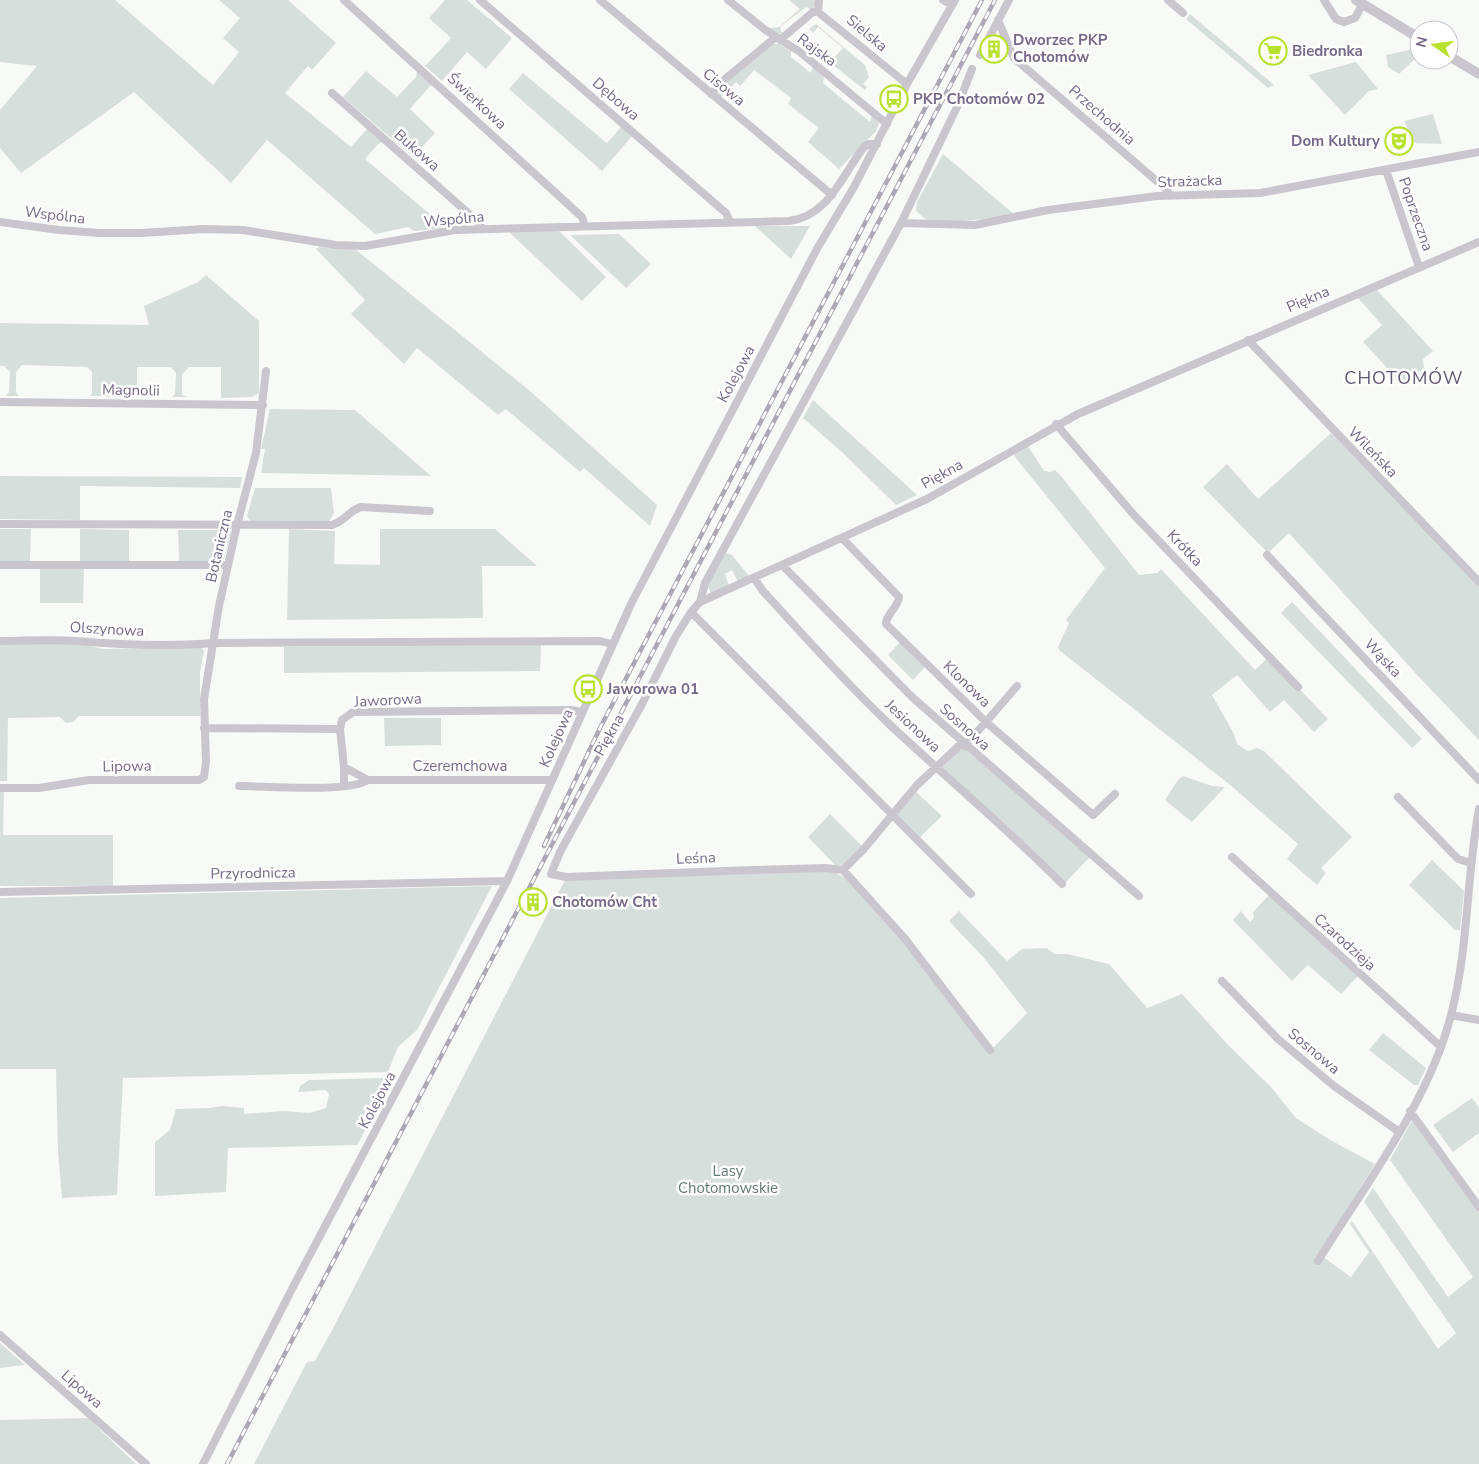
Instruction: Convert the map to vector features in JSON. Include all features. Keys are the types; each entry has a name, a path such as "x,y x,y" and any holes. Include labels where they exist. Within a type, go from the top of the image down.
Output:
{"street":[{"name":"Świerkowa","path":"344,0 582,216 585,226"},
{"name":"Dębowa","path":"480,0 726,213 730,222"},
{"name":"Cisowa","path":"600,0 832,195"},
{"name":"Rajska","path":"728,0 778,38 800,52 887,124"},
{"path":"711,94 725,79 778,38 813,12 818,12 820,0"},
{"path":"943,0 953,2"},
{"path":"980,55 1009,0"},
{"path":"1168,0 1184,13"},
{"path":"1324,0 1336,19 1344,22 1355,18 1359,2 1409,32"},
{"name":"Kolejowa","path":"203,1464 294,1285 507,881 611,644 814,254 846,202 907,84 953,2"},
{"name":"Sielska","path":"818,12 907,84"},
{"name":"Przechodnia","path":"998,20 1014,58 1166,189 1170,195"},
{"path":"1459,62 1479,74"},
{"path":"700,602 705,583 901,223 958,105 972,69"},
{"name":"Bukowa","path":"332,93 476,220 483,229"},
{"name":"Wspólna","path":"0,222 99,233 141,234 204,229 244,230 336,245 365,246 437,232 483,229 802,219 818,211 832,195 864,147 869,144 877,144"},
{"name":"Strażacka","path":"901,223 975,225 1048,210 1170,195 1270,192 1479,152"},
{"name":"Poprzeczna","path":"1386,170 1420,267"},
{"name":"Piękna","path":"551,874 560,852 691,612 700,602 783,566 927,499 1056,424 1479,242"},
{"name":"Wileńska","path":"1248,340 1479,582"},
{"name":"Botaniczna","path":"204,728 204,699 213,643 237,525 250,482 266,371"},
{"name":"Magnolii","path":"0,402 262,405"},
{"name":"Krótka","path":"1056,424 1134,515 1298,688"},
{"path":"0,524 332,525 344,520 351,512 361,507 430,511"},
{"name":"Klonowa","path":"842,538 898,598 896,607 887,618 886,624 986,722 1094,815 1115,794"},
{"name":"Wąska","path":"1267,556 1479,780"},
{"path":"0,565 228,565"},
{"name":"Sosnowa","path":"783,566 912,697 1139,896"},
{"name":"Jesionowa","path":"754,578 763,591 827,662 936,767 1003,826 1062,884"},
{"path":"691,612 971,894"},
{"name":"Olszynowa","path":"0,641 76,641 99,644 166,645 213,643 600,641 611,644"},
{"path":"990,1050 906,940 843,870 863,850 917,785 964,744 1017,686"},
{"name":"Jaworowa","path":"340,729 342,720 353,712 570,710 582,712"},
{"path":"204,728 340,729 344,786"},
{"name":"Lipowa","path":"0,788 39,788 89,780 201,779 205,774 206,762 204,728"},
{"name":"Czeremchowa","path":"344,767 368,780"},
{"name":"Czeremchowa","path":"238,786 344,786 360,784 368,780 552,780"},
{"path":"1398,797 1458,859 1471,864"},
{"path":"1318,1261 1410,1111 1441,1047 1451,1015 1462,961 1471,864 1479,808"},
{"name":"Czarodzieja","path":"1232,857 1441,1047"},
{"name":"Leśna","path":"551,874 566,877 825,868 843,870"},
{"name":"Przyrodnicza","path":"0,892 507,881"},
{"path":"1470,883 1479,884"},
{"name":"Sosnowa","path":"1222,981 1278,1039 1334,1086 1398,1131"},
{"path":"1451,1015 1479,1020"},
{"path":"1410,1111 1479,1207"},
{"name":"Lipowa","path":"0,1335 146,1464"}],"green space":[{"path":"0,0 115,0 213,85 239,52 223,38 240,18 219,0 288,0 336,43 312,70 308,66 285,93 351,147 367,129 382,142 365,159 439,222 463,220 466,226 414,231 408,227 375,234 267,140 231,183 134,92 21,173 0,148 0,110 37,66 0,62"},
{"path":"445,0 467,0 512,38 486,69 467,52 442,81 424,65 451,38 429,18"},
{"path":"789,0 817,0 811,10 806,7 780,27 782,33 777,34 769,28 779,27 800,9"},
{"path":"1190,14 1274,85 1268,88 1186,19"},
{"path":"816,24 865,65 869,77 863,84 867,87 865,90 798,38 805,33 810,37 807,40 836,65 837,63 833,59 843,48 818,27 813,33 809,29"},
{"path":"773,44 779,44 791,51 791,57 811,73 813,67 824,76 823,83 870,122 872,116 879,123 876,131 839,169 808,142 819,128 788,104 791,98 754,70 740,86 736,82 719,99 717,91 734,73 737,74"},
{"path":"1409,50 1409,64 1399,74 1388,67 1386,55"},
{"path":"1356,62 1378,89 1369,91 1345,115 1308,75"},
{"path":"366,71 397,97 416,77 417,71 434,86 430,86 410,109 435,133 413,157 343,97"},
{"path":"523,73 607,143 622,126 633,135 602,171 509,89"},
{"path":"1433,114 1442,144 1415,143 1404,121"},
{"path":"943,154 1015,215 948,222 925,219 916,211 917,202"},
{"path":"755,226 810,226 791,259"},
{"path":"558,230 606,277 582,301 509,232"},
{"path":"619,234 651,264 626,288 570,235"},
{"path":"319,247 355,249 530,391 657,505 650,526 584,468 580,472 506,409 498,415 417,348 404,364 351,314 365,300 316,249"},
{"path":"206,275 259,321 259,393 252,397 221,398 221,367 189,367 182,374 182,395 187,397 172,397 175,394 176,373 171,367 137,367 137,397 90,396 92,393 92,372 87,367 22,365 16,372 16,392 19,396 6,396 9,392 10,372 4,366 0,366 0,323 149,325 144,306 198,282"},
{"path":"1377,290 1433,351 1423,359 1424,367 1405,387 1363,342 1382,325 1358,298"},
{"path":"813,400 917,495 896,505 844,454 803,418"},
{"path":"270,409 355,410 431,476 261,473 265,449 261,449"},
{"path":"1331,433 1479,586 1479,740 1419,677 1289,533 1268,553 1203,487 1227,464 1258,499"},
{"path":"1028,446 1044,471 1050,472 1055,470 1061,476 1139,575 1157,573 1161,569 1255,670 1269,657 1328,719 1314,732 1284,700 1270,712 1237,675 1212,695 1234,734 1237,744 1248,751 1257,748 1264,751 1352,837 1321,868 1326,873 1317,885 1287,859 1298,844 1229,784 1059,650 1058,647 1069,623 1066,620 1105,568 1015,457 1014,454"},
{"path":"0,476 242,477 240,488 80,486 80,520 0,519"},
{"path":"255,488 331,488 334,514 329,521 250,521 247,516"},
{"path":"0,529 31,529 30,561 0,561"},
{"path":"80,529 129,530 129,562 80,562"},
{"path":"289,529 335,531 334,564 380,565 380,529 495,529 537,566 482,566 483,618 287,620"},
{"path":"178,530 228,530 231,533 223,562 179,562"},
{"path":"726,553 732,555 749,576 738,582 732,570 725,574 729,586 711,594 707,584"},
{"path":"40,569 84,569 83,603 40,603"},
{"path":"1292,602 1422,739 1412,748 1281,613"},
{"path":"901,641 926,666 913,680 888,655"},
{"path":"0,644 81,644 103,649 201,647 204,651 200,672 200,716 79,716 73,722 66,723 60,717 8,718 7,781 0,781"},
{"path":"541,645 540,671 284,673 284,647"},
{"path":"384,718 441,718 441,745 385,746"},
{"path":"962,746 1090,857 1064,884 941,770 941,766"},
{"path":"1183,776 1212,786 1225,787 1192,822 1165,800 1178,780"},
{"path":"0,791 4,791 3,835 113,835 113,886 0,886"},
{"path":"915,791 942,816 920,837 898,815 898,811"},
{"path":"830,814 863,847 845,865 835,865 808,837"},
{"path":"1432,860 1464,891 1460,930 1455,930 1409,885"},
{"name":"Lasy Chotomowskie","path":"822,871 836,873 845,878 909,949 989,1052 1027,1013 984,958 949,921 959,911 1007,961 1022,949 1047,948 1054,954 1067,954 1109,964 1147,1008 1182,994 1229,1046 1271,1087 1296,1118 1332,1141 1375,1164 1319,1254 1351,1277 1369,1252 1350,1224 1352,1221 1438,1349 1456,1333 1364,1202 1373,1188 1448,1297 1473,1277 1390,1160 1412,1120 1479,1213 1479,1464 254,1464 307,1362 315,1361 331,1332 565,880"},
{"path":"492,886 417,1030 398,1047 388,1072 123,1078 117,1195 62,1198 58,1152 56,1069 0,1069 0,898"},
{"path":"1270,894 1358,976 1341,994 1308,965 1292,981 1233,920 1241,911 1250,922 1254,918 1253,912"},
{"path":"1383,1033 1426,1068 1418,1085 1414,1085 1369,1050"},
{"path":"384,1078 369,1108 374,1114 357,1145 228,1148 226,1192 155,1196 155,1142 170,1130 176,1109 222,1106 244,1108 244,1114 283,1111 310,1113 326,1108 329,1094 326,1090 298,1092 300,1086 309,1080"},
{"path":"1472,1098 1479,1108 1479,1133 1453,1152 1433,1125"},
{"path":"0,1343 25,1365 0,1368"},
{"path":"88,1418 136,1464 0,1464 0,1420"}],"railway":[{"path":"544,846 601,726 982,0"},
{"path":"227,1464 995,0"}],"place":[{"name":"Dworzec PKP Chotomów","path":"994,49"},
{"name":"Biedronka","path":"1273,51"},
{"name":"PKP Chotomów 02","path":"894,99"},
{"name":"Dom Kultury","path":"1399,141"},
{"name":"Jaworowa 01","path":"588,689"},
{"name":"Chotomów Cht","path":"533,902"}],"district":[{"name":"CHOTOMÓW","path":"1404,378"}]}
